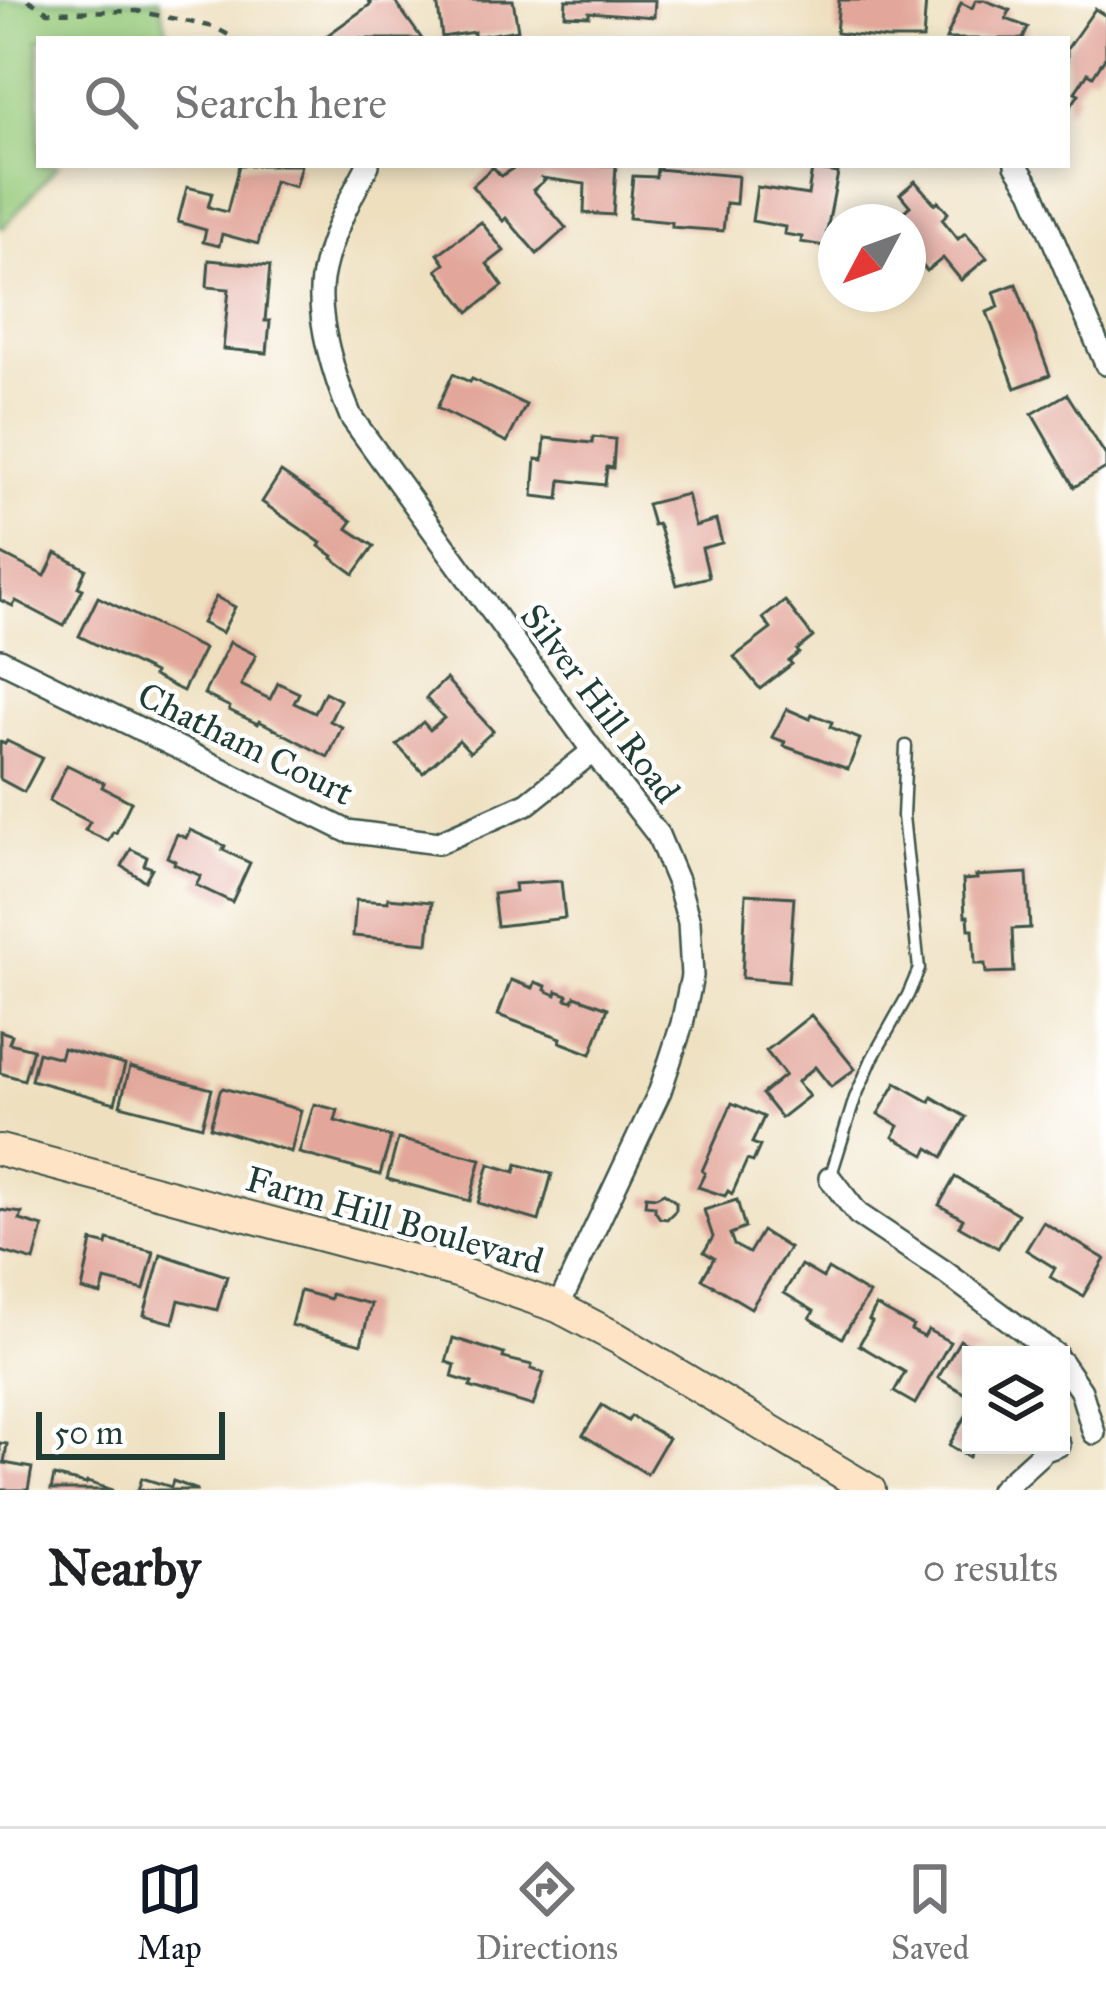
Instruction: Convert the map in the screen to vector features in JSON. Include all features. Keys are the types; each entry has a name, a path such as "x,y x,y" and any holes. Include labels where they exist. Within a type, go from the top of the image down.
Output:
{"main road":[{"name":"Farm Hill Boulevard","path":"0,1150 457,1272 558,1307 870,1490"}],"street":[{"name":"Silver Hill Road","path":"366,168 335,231 322,282 335,380 351,416 658,835 689,922 692,976 660,1091 558,1307"},
{"path":"1018,168 1032,190 1106,364"},
{"name":"Chatham Court","path":"0,660 347,831 438,843 528,803 592,751"},
{"path":"830,1178 858,1214 1042,1346"},
{"path":"1070,1375 1100,1434 1070,1442"},
{"path":"1000,1490 1040,1454"}],"lane":[{"path":"830,1178 855,1098 919,969 903,816 906,746"}],"path":[{"path":"28,0 48,12 137,11 214,27 230,36"}],"green space":[{"path":"0,0 159,0 168,36 36,36 36,168 55,168 0,227"}],"building":[{"path":"368,0 394,0 420,36 326,36 371,4"},
{"path":"437,0 513,0 518,30 442,36"},
{"path":"566,0 655,0 654,17 565,15"},
{"path":"839,0 926,0 923,36 836,33"},
{"path":"976,0 984,0 1010,10 1006,19 1028,27 1024,36 947,36 961,3 972,8"},
{"path":"1095,9 1106,16 1106,56 1093,76 1088,73 1070,108 1070,45"},
{"path":"238,168 300,168 295,187 274,181 258,244 222,234 219,246 203,242 206,230 178,222 187,187 212,193 208,207 227,212"},
{"path":"492,168 501,176 513,168 616,168 613,215 584,213 585,184 543,178 533,190 566,228 537,254 472,186"},
{"path":"657,169 738,176 736,204 726,203 723,231 629,218 633,176 656,177"},
{"path":"812,169 838,173 832,204 818,204 818,245 784,234 785,227 752,221 757,187 808,195"},
{"path":"915,181 948,213 942,219 958,239 965,233 987,258 961,280 943,258 927,271 926,204 908,204 900,194"},
{"path":"481,222 504,251 487,264 503,286 469,312 437,270 445,264 438,254"},
{"path":"209,260 270,266 267,353 223,349 229,289 207,287"},
{"path":"1016,284 1050,375 1015,388 987,312 999,307 994,292"},
{"path":"453,374 526,405 507,442 437,408"},
{"path":"1067,394 1106,456 1106,468 1074,487 1032,414"},
{"path":"593,437 615,439 613,468 607,467 605,485 561,480 559,499 533,496 536,459 543,460 545,438 592,443"},
{"path":"281,472 352,521 347,528 374,546 354,574 321,543 262,502"},
{"path":"687,494 695,526 716,520 722,543 702,548 709,577 677,585 647,504"},
{"path":"0,553 45,576 56,553 86,569 78,587 83,589 64,626 16,601 13,606 0,600"},
{"path":"98,597 204,649 183,691 79,636"},
{"path":"216,597 235,607 222,633 202,623"},
{"path":"785,601 813,637 797,650 789,661 792,664 760,689 734,657 771,629 763,618"},
{"path":"230,642 256,655 241,685 270,699 278,683 299,693 294,703 315,713 325,692 340,700 330,721 342,727 328,757 204,694"},
{"path":"446,679 493,731 470,752 459,740 423,773 397,745 423,722 430,730 444,718 426,698"},
{"path":"787,709 832,722 830,727 860,739 848,769 784,746 785,742 772,737"},
{"path":"0,742 42,758 24,792 0,779"},
{"path":"67,765 131,802 108,841 85,830 90,822 49,801"},
{"path":"190,830 250,863 232,902 196,885 201,876 167,857 177,834 186,838"},
{"path":"131,849 147,857 144,865 152,868 145,881 122,866"},
{"path":"1027,873 1030,928 1012,929 1014,972 986,973 985,964 975,964 963,880"},
{"path":"561,881 565,918 497,926 493,894 515,891 514,884"},
{"path":"746,894 794,897 788,982 742,978"},
{"path":"388,898 432,902 428,943 353,936 356,900 388,902"},
{"path":"511,980 533,988 535,982 556,995 557,991 568,995 566,999 573,1001 575,996 608,1008 591,1054 498,1015"},
{"path":"811,1015 855,1069 831,1087 815,1067 797,1082 809,1096 781,1118 762,1094 785,1075 766,1051"},
{"path":"0,1031 12,1035 9,1043 33,1049 24,1080 0,1073"},
{"path":"63,1048 125,1065 115,1103 31,1080 38,1052 60,1058"},
{"path":"130,1067 212,1089 202,1126 120,1105"},
{"path":"896,1083 966,1117 943,1157 929,1148 925,1155 893,1137 899,1126 878,1114"},
{"path":"223,1088 301,1110 291,1152 210,1127"},
{"path":"732,1103 764,1117 752,1143 760,1146 753,1162 747,1160 732,1194 728,1191 725,1196 698,1187"},
{"path":"314,1104 338,1110 335,1121 391,1137 380,1175 299,1153"},
{"path":"398,1139 481,1159 470,1201 387,1179"},
{"path":"489,1164 515,1172 517,1164 552,1174 539,1221 478,1203"},
{"path":"955,1177 1018,1214 998,1248 959,1226 963,1219 939,1205"},
{"path":"664,1193 676,1202 676,1210 667,1219 660,1218 655,1206 645,1205 646,1196"},
{"path":"737,1200 745,1228 730,1234 734,1245 749,1253 762,1231 789,1248 751,1308 702,1279 714,1258 704,1252 713,1237 704,1210"},
{"path":"0,1210 22,1213 20,1220 43,1227 34,1261 0,1251"},
{"path":"1043,1222 1105,1259 1083,1296 1050,1277 1055,1268 1026,1250"},
{"path":"108,1240 154,1252 144,1290 105,1280 101,1295 82,1290 92,1241 107,1245"},
{"path":"161,1254 227,1276 217,1310 179,1300 173,1323 144,1315"},
{"path":"801,1265 823,1278 828,1269 869,1294 842,1338 810,1318 814,1311 784,1293"},
{"path":"300,1291 371,1304 361,1344 291,1325"},
{"path":"876,1306 924,1337 928,1330 950,1342 915,1404 894,1392 905,1372 859,1345"},
{"path":"453,1338 544,1373 533,1406 452,1377 455,1365 446,1362"},
{"path":"960,1340 970,1346 962,1346 962,1392 938,1378"},
{"path":"602,1405 668,1438 647,1474 583,1435"},
{"path":"962,1423 962,1453 949,1445"},
{"path":"0,1443 7,1444 4,1463 32,1468 28,1490 0,1490"},
{"path":"54,1476 87,1482 113,1490 51,1490"},
{"path":"142,1478 171,1487 173,1481 198,1490 138,1490"}]}
